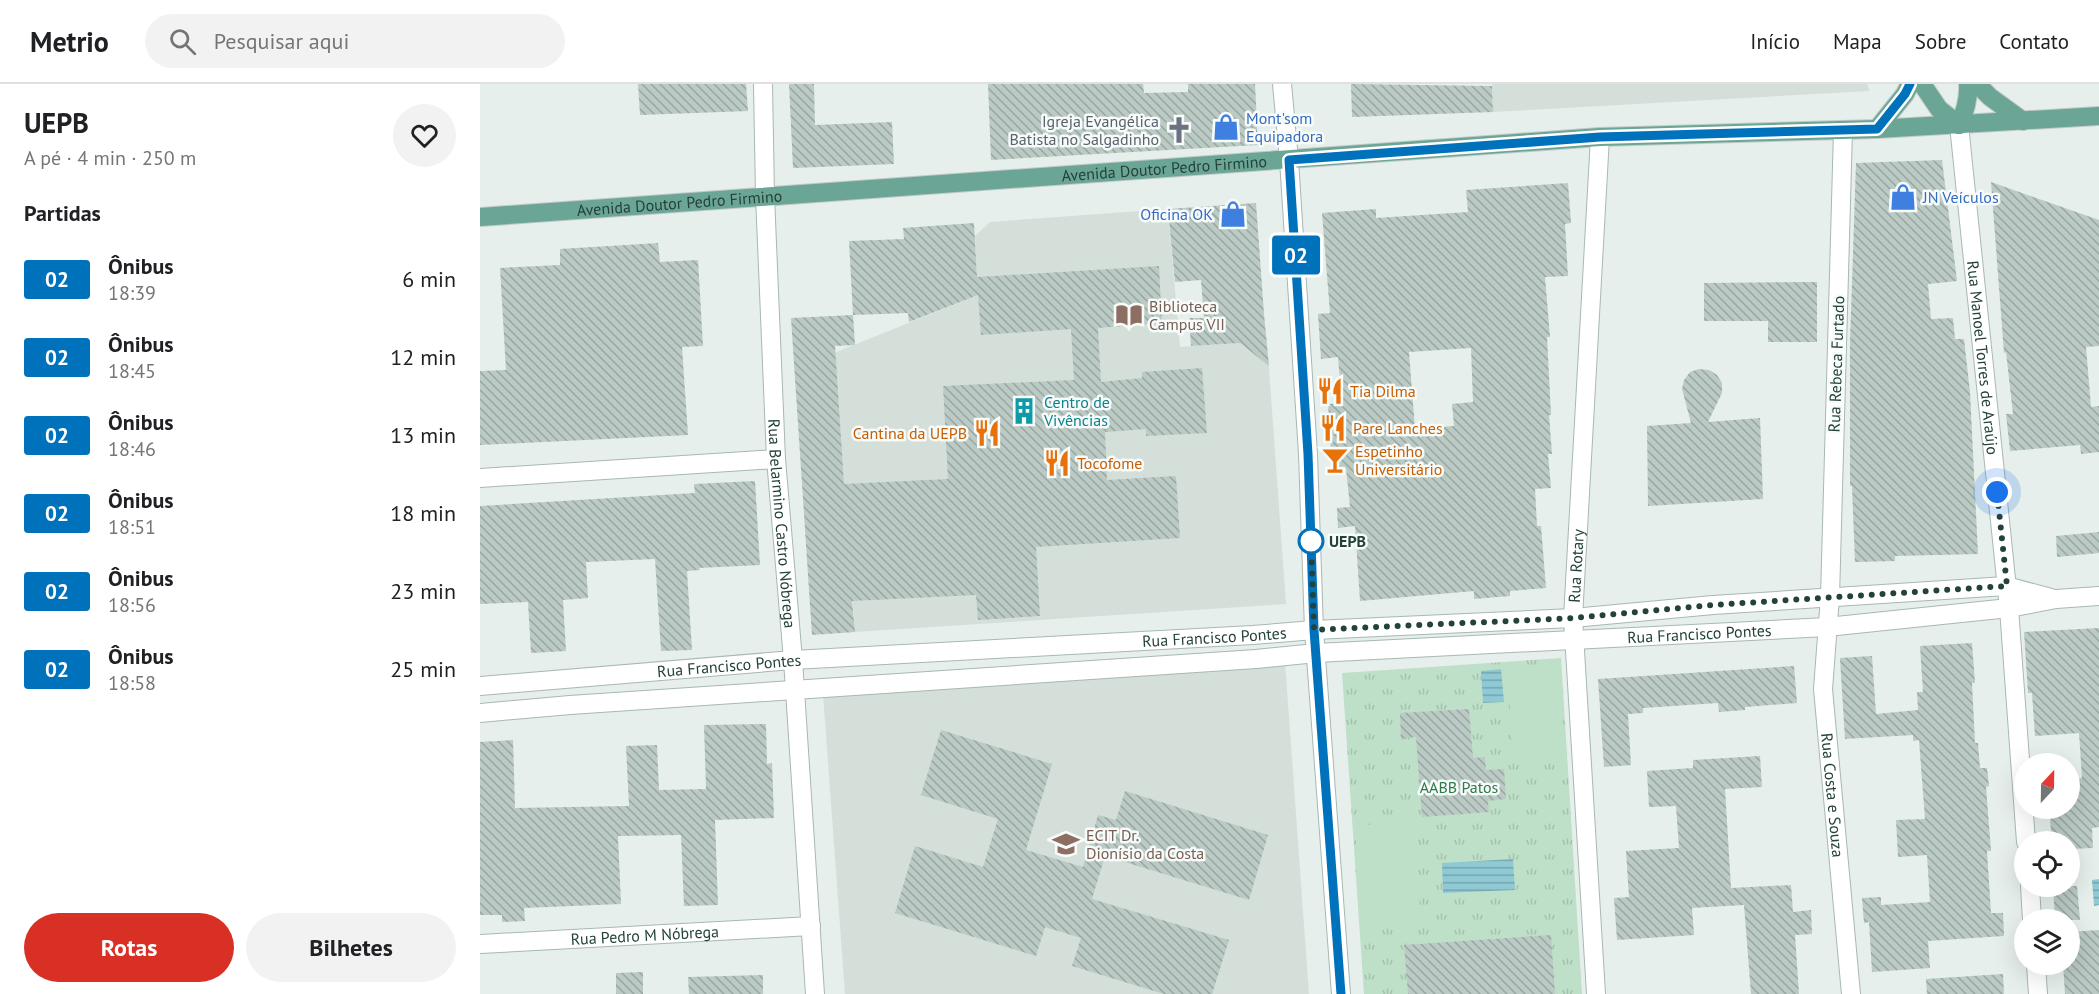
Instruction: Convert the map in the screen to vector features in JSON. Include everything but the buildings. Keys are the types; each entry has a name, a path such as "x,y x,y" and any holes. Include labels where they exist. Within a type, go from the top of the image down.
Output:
{"main road":[{"path":"1877,129 1905,94 1910,84"},
{"path":"1922,84 1939,109 1959,125 1967,104 1968,84"},
{"path":"1977,84 1990,97 2023,121"},
{"name":"Avenida Doutor Pedro Firmino","path":"487,217 1600,137 1877,129 2099,116"}],"street":[{"name":"Rua Belarmino Castro Nóbrega","path":"763,84 765,196 776,459 793,660 815,994"},
{"path":"1282,84 1308,454 1314,630 1341,994"},
{"name":"Rua Manoel Torres de Araújo","path":"1959,125 2007,586 2025,831"},
{"name":"Rua Rebeca Furtado","path":"1830,597 1843,130"},
{"name":"Rua Rotary","path":"1596,994 1573,618 1600,137"},
{"path":"480,478 776,459"},
{"name":"Rua Francisco Pontes","path":"480,686 793,660 1314,630 1573,618 1713,605 2007,586 2056,599"},
{"name":"Rua Francisco Pontes","path":"480,713 1244,660 1316,653 1827,627 2009,608 2056,599 2099,596"},
{"name":"Rua Costa e Souza","path":"1830,597 1823,688 1851,994"},
{"name":"Rua Pedro M Nóbrega","path":"480,944 811,926"},
{"path":"2037,975 2038,994"}],"shaded area":[{"path":"1492,84 1867,84 1870,91 1493,112"},
{"path":"1168,209 1180,347 1240,343 1255,355 1268,355 1286,604 855,632 834,353 978,295 975,236 990,222"},
{"name":"ECIT Dr. Dionísio da Costa","path":"1285,662 1309,994 845,994 823,694"}],"green space":[{"name":"AABB Patos","path":"1561,658 1582,994 1364,994 1342,673"},
{"path":"1559,665 1566,762 1514,765 1507,668"},
{"path":"1414,822 1421,923 1362,927 1355,826"}],"water":[{"path":"1501,669 1504,702 1483,703 1481,671"},
{"path":"1513,859 1515,890 1443,893 1442,863"},
{"path":"2099,879 2099,905 2094,906 2092,880"}],"bus line":[{"name":"02","path":"1341,994 1314,630 1308,454 1289,160 1600,137 1877,129 1905,94 1910,84"}],"place":[{"name":"Mont'som Equipadora","path":"1226,127"},
{"name":"Igreja Evangélica Batista no Salgadinho","path":"1179,130"},
{"name":"JN Veículos","path":"1903,197"},
{"name":"Oficina OK","path":"1233,214"},
{"name":"Biblioteca Campus VII","path":"1129,315"},
{"name":"Tia Dilma","path":"1330,391"},
{"name":"Centro de Vivências","path":"1024,411"},
{"name":"Pare Lanches","path":"1333,428"},
{"name":"Cantina da UEPB","path":"987,433"},
{"name":"Espetinho Universitário","path":"1335,460"},
{"name":"Tocofome","path":"1057,463"},
{"name":"UEPB","path":"1311,541"},
{"name":"ECIT Dr. Dionísio da Costa","path":"1066,844"}],"route":[{"path":"1311,541 1314,630 1573,618 1713,605 2007,586 1997,492"}]}
